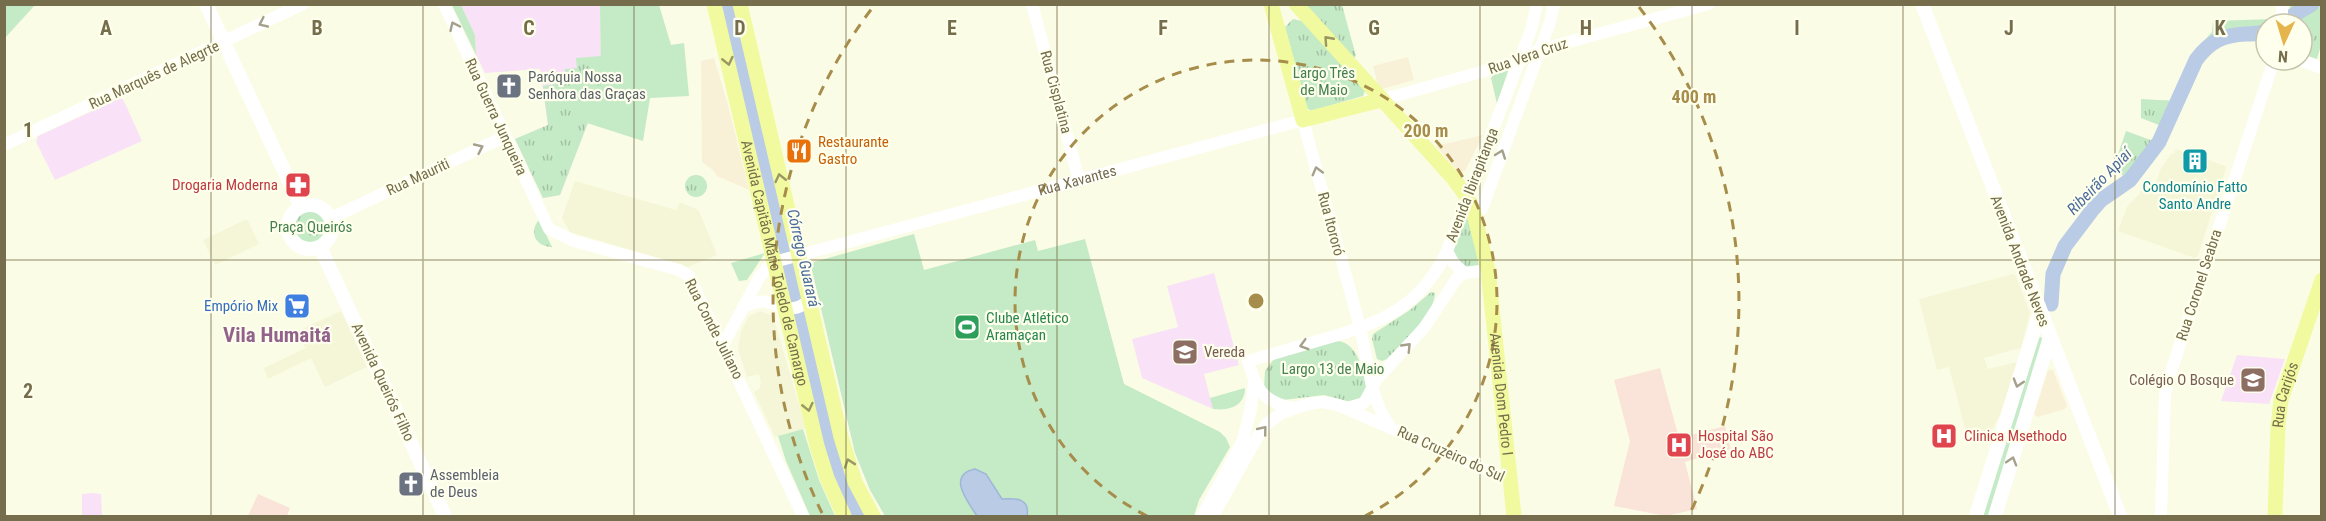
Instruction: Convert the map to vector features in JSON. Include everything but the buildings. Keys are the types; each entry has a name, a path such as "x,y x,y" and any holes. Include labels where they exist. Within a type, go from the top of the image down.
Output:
{"main road":[{"path":"206,4 301,207"},
{"name":"Avenida Capitão Mário Toledo de Camargo","path":"714,4 786,259 796,306 817,446 827,478 844,516"},
{"name":"Avenida Capitão Mário Toledo de Camargo","path":"740,4 796,306 855,482 873,516"},
{"path":"1271,4 1303,120"},
{"name":"Avenida Andrade Neves","path":"1922,4 2120,516"},
{"path":"1278,28 1286,18 1300,9"},
{"name":"Avenida Dom Pedro I","path":"1300,9 1482,209 1488,234 1488,270 1514,516"},
{"name":"Rua Xavantes","path":"1303,120 1381,100"},
{"name":"Avenida Dom Pedro I","path":"1468,194 1488,270"},
{"path":"318,206 331,218 333,225 331,236 320,247 305,248 294,242 288,230 290,219 301,207 318,206"},
{"name":"Avenida Queirós Filho","path":"320,247 445,516"},
{"name":"Rua Carijós","path":"2275,516 2281,400 2322,280"},
{"path":"1976,516 2040,312"},
{"path":"1995,516 2050,337"}],"street":[{"name":"Rua Marquês de Alegrte","path":"4,145 303,4"},
{"name":"Rua Guerra Junqueira","path":"444,4 549,229"},
{"name":"Rua Cisplatina","path":"1032,4 1079,180"},
{"name":"Avenida Ibirapitanga","path":"1360,329 1386,318 1424,288 1436,274 1520,61 1537,4"},
{"name":"Avenida Ibirapitanga","path":"1482,209 1550,22 1554,4"},
{"name":"Rua Vera Cruz","path":"1381,100 1520,61 1539,50 1709,4"},
{"name":"Rua Coronel Seabra","path":"2161,516 2165,395 2168,381 2270,72"},
{"name":"Rua Xavantes","path":"786,259 1303,120"},
{"name":"Rua Itororó","path":"1303,120 1360,329"},
{"name":"Rua Mauriti","path":"331,218 506,136"},
{"name":"Rua Conde Juliano","path":"549,229 574,241 685,273 694,282 803,516"},
{"path":"1447,251 1453,262 1464,273"},
{"path":"723,345 760,276 786,259"},
{"path":"1213,516 1263,429 1273,419 1293,408 1322,402 1346,408 1364,403 1384,370 1418,336 1457,278 1464,273 1488,270"},
{"path":"760,276 761,291 766,302"},
{"path":"1424,288 1437,289 1440,306"},
{"path":"743,307 766,302 796,306"},
{"path":"1202,516 1243,440 1251,408 1254,382 1248,361 1360,329 1373,386"},
{"path":"1254,382 1269,400 1293,408"},
{"name":"Rua Cruzeiro do Sul","path":"1373,386 1384,417 1391,428"},
{"name":"Rua Cruzeiro do Sul","path":"1346,408 1511,481"}],"shaded area":[{"path":"461,5 600,5 601,89 560,195 543,198 515,139 548,125 540,69 485,73 476,55 475,35"},
{"path":"1408,57 1414,80 1382,89 1378,85 1373,66"},
{"path":"714,58 749,190 717,176 702,162 701,61"},
{"path":"121,98 142,141 55,180 36,142 38,136"},
{"path":"1483,135 1465,171 1458,172 1436,146"},
{"path":"2176,149 2226,168 2198,256 2195,258 2118,231 2127,207 2147,186 2154,188 2161,168"},
{"path":"575,181 676,210 680,202 696,209 699,211 717,255 688,267 570,232 562,218"},
{"path":"247,219 259,244 215,265 203,240"},
{"name":"Vereda","path":"1214,273 1239,365 1204,374 1213,409 1142,378 1132,339 1178,327 1167,286"},
{"path":"2013,274 2016,276 2030,313 2021,348 1984,358 1988,369 2017,362 2000,415 1992,429 1967,436 1949,367 1937,370 1919,299"},
{"path":"341,311 367,367 325,387 311,358 268,379 264,368 306,348 297,331"},
{"path":"760,311 773,316 806,428 775,437 754,392 761,384 759,374 747,377 738,349 741,331 749,316"},
{"name":"Colégio O Bosque","path":"2237,355 2285,359 2269,404 2221,401"},
{"name":"Hospital São José do ABC","path":"1660,368 1679,438 1725,426 1731,449 1685,462 1697,509 1666,516 1614,506 1630,441 1614,380"},
{"path":"2048,370 2053,370 2067,406 2065,409 2038,417 2034,414"},
{"path":"82,494 101,494 102,516 82,516"},
{"path":"258,494 290,508 287,516 248,516"}],"green space":[{"path":"4,5 35,5 5,38"},
{"path":"452,5 461,5 475,35 476,55"},
{"path":"600,5 659,5 671,45 684,43 689,96 650,98 643,141 587,123 601,89"},
{"name":"Largo Três de Maio","path":"1304,5 1342,5 1356,56 1354,58"},
{"path":"2290,5 2321,5 2321,45 2317,59 2314,58 2314,12 2290,12"},
{"name":"Largo Três de Maio","path":"1293,19 1302,21 1365,91 1363,96 1311,111 1307,108 1285,27"},
{"path":"2254,20 2254,33 2228,33 2200,45 2212,32 2213,21"},
{"path":"601,56 601,89 560,195 543,198 515,139 548,125 543,86 556,84 555,77 565,76 565,69 577,68 576,58"},
{"path":"1509,68 1497,104 1491,78 1494,74"},
{"path":"2141,99 2176,101 2164,127 2141,118"},
{"path":"2126,131 2156,142 2128,179 2113,169"},
{"path":"696,175 704,178 707,186 704,194 696,197 688,194 685,186 688,178"},
{"path":"1467,208 1479,267 1466,267 1454,259 1453,249"},
{"name":"Praça Queirós","path":"311,210 323,215 328,227 323,239 311,244 299,239 294,227 299,215"},
{"path":"539,220 552,247 538,242 535,238 534,229"},
{"name":"Clube Atlético Aramaçan","path":"914,234 924,270 1035,240 1038,251 1085,239 1124,384 1220,432 1230,447 1199,500 1194,516 885,516 870,490 855,453 811,266 814,262"},
{"path":"765,253 747,280 739,281 731,263"},
{"name":"Largo 13 de Maio","path":"1431,292 1435,293 1434,301 1424,319 1387,359 1382,361 1377,359 1373,334 1410,310"},
{"path":"2041,337 2043,340 1989,516 1983,516 2038,338"},
{"name":"Largo 13 de Maio","path":"1337,341 1351,347 1360,361 1367,395 1355,403 1324,395 1276,399 1264,388 1265,371 1274,359"},
{"path":"1245,388 1242,399 1235,406 1213,409 1210,398"},
{"path":"803,429 819,480 835,516 810,516 786,461 778,436"}],"water":[{"path":"975,469 986,474 1002,499 1017,499 1024,502 1027,516 977,516 965,497 961,483 966,472"}],"waterway":[{"name":"Córrego Guarará","path":"726,4 828,436 843,486 858,516"},
{"name":"Ribeirão Apiaí","path":"2299,12 2312,4"},
{"name":"Ribeirão Apiaí","path":"2051,304 2053,274 2065,246 2101,200 2130,180 2159,142 2196,60 2206,48 2218,40 2254,33"}],"place":[{"name":"Paróquia Nossa Senhora das Graças","path":"509,86"},
{"name":"Restaurante Gastro","path":"799,151"},
{"name":"Condomínio Fatto Santo Andre","path":"2195,161"},
{"name":"Drogaria Moderna","path":"298,185"},
{"name":"Empório Mix","path":"297,306"},
{"name":"Clube Atlético Aramaçan","path":"967,327"},
{"name":"Vereda","path":"1185,352"},
{"name":"Colégio O Bosque","path":"2253,380"},
{"name":"Clinica Msethodo","path":"1944,436"},
{"name":"Hospital São José do ABC","path":"1679,445"},
{"name":"Assembleia de Deus","path":"411,484"}],"district":[{"name":"Vila Humaitá","path":"277,335"}]}
